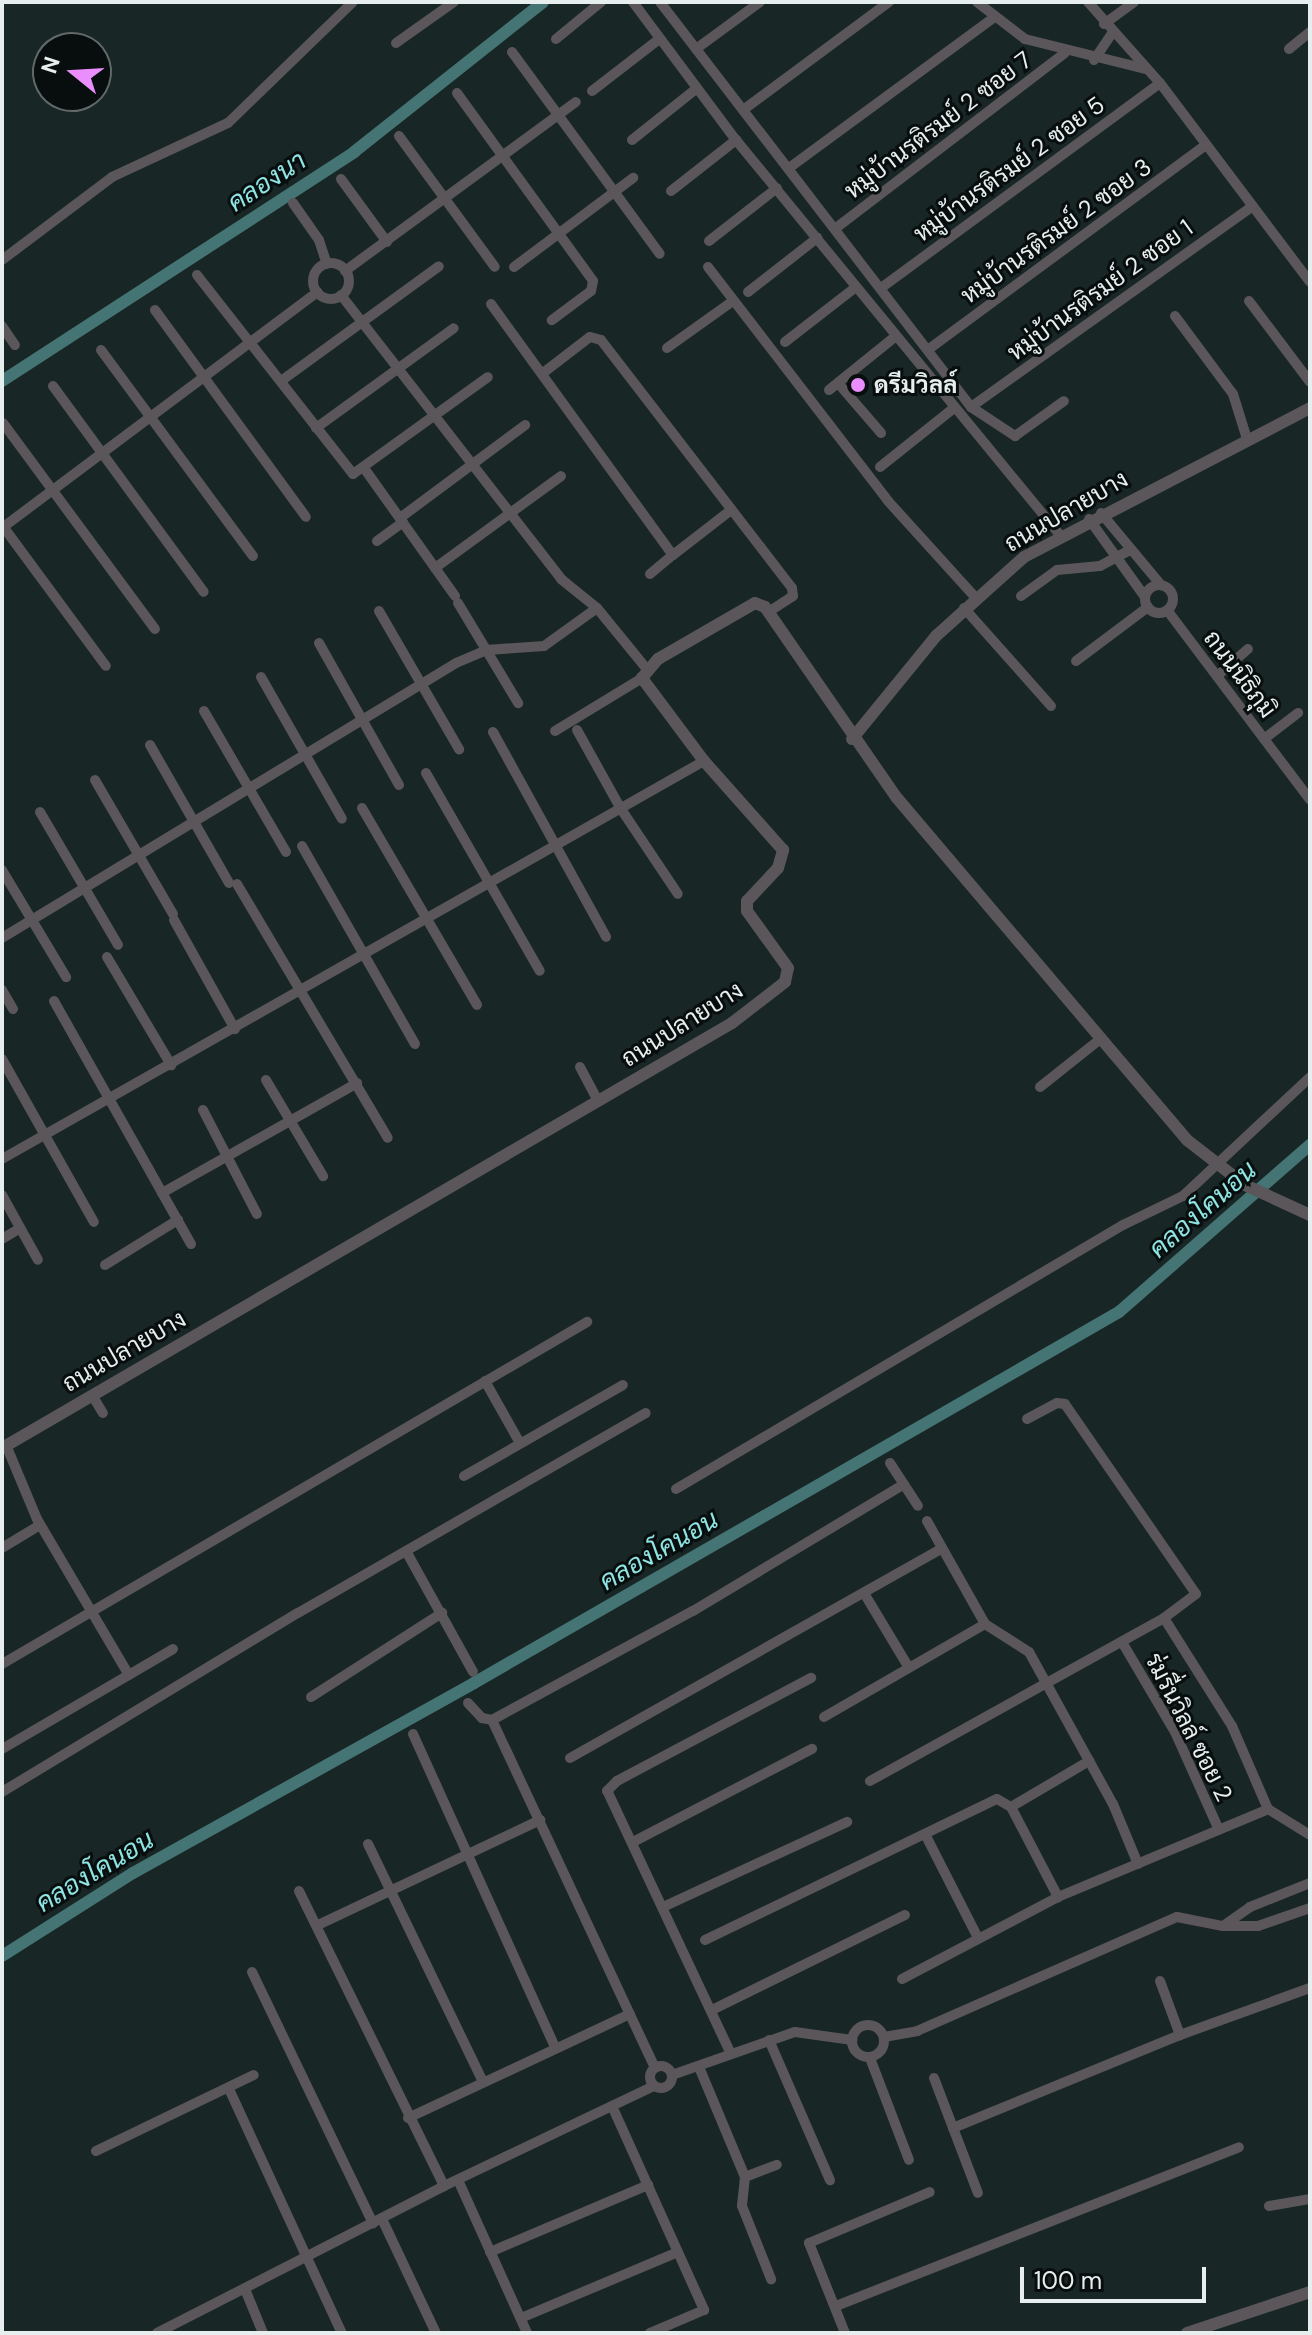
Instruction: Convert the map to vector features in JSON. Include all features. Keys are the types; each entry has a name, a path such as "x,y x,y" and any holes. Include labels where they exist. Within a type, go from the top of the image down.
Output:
{"street":[{"path":"2,260 112,177 228,123 353,2"},
{"path":"396,43 454,2"},
{"path":"556,39 601,2"},
{"path":"633,2 658,40 736,140 1060,535"},
{"path":"660,2 971,407 1015,436 1064,401"},
{"path":"696,49 760,2"},
{"path":"743,110 889,2"},
{"path":"977,2 993,18 1025,39 1065,53 1146,69"},
{"path":"1088,2 1104,24 1160,83 1310,282"},
{"path":"1104,24 1134,2"},
{"path":"789,168 993,18"},
{"path":"1289,49 1310,32"},
{"path":"1094,60 1112,33"},
{"path":"592,91 658,40"},
{"path":"512,52 660,254"},
{"name":"หมู่บ้านรติรมย์ 2 ซอย 7","path":"836,228 1065,53"},
{"name":"หมู่บ้านรติรมย์ 2 ซอย 5","path":"881,288 1160,83"},
{"path":"632,140 696,89"},
{"path":"457,93 559,233 594,287 552,320"},
{"path":"345,271 576,102"},
{"path":"399,136 495,267"},
{"path":"671,191 736,140"},
{"name":"หมู่บ้านรติรมย์ 2 ซอย 3","path":"929,349 1206,145"},
{"path":"514,267 633,178"},
{"path":"341,179 387,242"},
{"path":"709,241 777,188"},
{"path":"293,203 319,240 327,264"},
{"name":"หมู่บ้านรติรมย์ 2 ซอย 1","path":"971,407 1253,206"},
{"path":"748,292 817,238"},
{"path":"327,264 345,271"},
{"path":"317,292 316,272 327,264"},
{"path":"281,381 362,319 439,266"},
{"path":"708,267 888,501 975,597"},
{"path":"317,292 328,299 341,295 348,284 345,271"},
{"path":"197,275 350,472 364,468 488,377"},
{"path":"785,342 856,287"},
{"path":"106,666 3,527 317,292"},
{"path":"341,295 561,579 597,608 644,673"},
{"path":"667,348 733,301"},
{"path":"1249,301 1310,382"},
{"path":"491,304 673,555"},
{"path":"155,310 306,517"},
{"path":"1175,316 1233,394 1247,439"},
{"path":"2,326 15,345"},
{"path":"316,428 396,367 454,328"},
{"path":"881,433 834,386 896,336"},
{"path":"543,373 590,337 601,340 794,593 768,612"},
{"path":"101,350 253,556"},
{"path":"53,386 204,592"},
{"path":"880,467 954,408"},
{"name":"ถนนปลายบาง","path":"852,739 975,597 1060,535 1310,408"},
{"path":"3,423 155,629"},
{"path":"377,541 525,425"},
{"path":"364,468 457,599 518,703"},
{"path":"435,568 561,476"},
{"path":"650,574 731,510"},
{"path":"1095,516 1172,596 1167,610 1157,613 1147,602 1095,516"},
{"path":"1021,596 1057,570 1120,558 1130,550"},
{"path":"1076,661 1147,602 1151,588 1161,585"},
{"path":"555,731 749,605 759,603 852,739 1099,1040 1214,1165 1245,1185 1310,1215"},
{"path":"2,938 249,785 423,683 486,650 544,646 597,608"},
{"path":"964,608 1051,706"},
{"name":"ถนนนิธิภุมิ","path":"1167,610 1310,800"},
{"path":"379,611 459,749"},
{"path":"319,643 399,785"},
{"path":"1217,676 1248,649"},
{"name":"ถนนปลายบาง","path":"4,1446 732,1023 788,976 747,911 747,901 778,868 783,850 704,761 644,673"},
{"path":"261,677 342,819"},
{"path":"204,711 286,852"},
{"path":"1264,739 1298,713"},
{"path":"577,730 621,809 678,894"},
{"path":"493,732 606,937"},
{"path":"150,745 192,820 357,1083 388,1138"},
{"path":"2,1159 704,761"},
{"path":"426,773 540,971"},
{"path":"95,780 235,1029"},
{"path":"362,808 477,1005"},
{"path":"40,812 118,945"},
{"path":"302,846 415,1044"},
{"path":"2,870 66,977"},
{"path":"107,957 171,1065"},
{"path":"2,990 13,1009"},
{"path":"54,1001 191,1244"},
{"path":"1040,1087 1099,1040"},
{"path":"2,1059 94,1222"},
{"path":"580,1067 598,1101"},
{"path":"676,1489 1123,1225 1183,1196 1310,1077"},
{"path":"266,1080 323,1176"},
{"path":"162,1193 357,1083"},
{"path":"203,1110 257,1214"},
{"path":"2,1195 38,1260"},
{"path":"105,1265 178,1220"},
{"path":"2,1239 20,1228"},
{"path":"2,1664 587,1322"},
{"path":"485,1381 520,1443"},
{"path":"464,1476 623,1385"},
{"path":"92,1395 103,1413"},
{"path":"870,1781 1122,1642 1194,1598 1193,1585 1065,1404 1057,1403 1027,1419"},
{"path":"2,1792 406,1551 646,1413"},
{"path":"4,1446 40,1525 129,1675"},
{"path":"890,1463 918,1506"},
{"path":"468,1703 482,1718 492,1720 693,1611 904,1484"},
{"path":"927,1521 985,1624 1029,1652 1089,1761 1138,1864"},
{"path":"2,1548 40,1525"},
{"path":"570,1758 942,1548"},
{"path":"406,1551 473,1672"},
{"path":"864,1593 909,1668"},
{"path":"311,1697 442,1613"},
{"path":"1164,1618 1232,1726 1268,1809 1310,1835"},
{"path":"824,1717 985,1624"},
{"name":"ร่มรื่นวิลล์ ซอย 2","path":"1122,1642 1175,1732 1219,1830"},
{"path":"2,1749 173,1649"},
{"path":"731,2054 633,1842 608,1797 609,1785 811,1678"},
{"path":"492,1720 655,2068 650,2079 654,2086"},
{"path":"413,1734 464,1855 555,2047"},
{"path":"633,1842 812,1749"},
{"path":"1011,1807 1089,1761"},
{"path":"705,1940 997,1799 1011,1807 1058,1897"},
{"path":"902,1979 972,1946 977,1936 1058,1897 1268,1809"},
{"path":"318,1925 540,1820"},
{"path":"663,1907 847,1822"},
{"path":"925,1834 977,1936"},
{"path":"368,1844 483,2082"},
{"path":"1223,1926 1250,1907 1310,1883"},
{"path":"299,1891 444,2186"},
{"path":"852,2040 867,2025 884,2037 917,2031 1177,1917 1223,1926 1258,1926 1310,1908"},
{"path":"712,2010 905,1915"},
{"path":"252,1972 436,2333"},
{"path":"1160,1981 1180,2035"},
{"path":"953,2128 1180,2035 1310,1988"},
{"path":"408,2118 630,2014"},
{"path":"672,2075 795,2032 852,2040"},
{"path":"870,2058 883,2048 884,2037"},
{"path":"769,2040 830,2180"},
{"path":"852,2040 859,2055 870,2058"},
{"path":"870,2058 909,2160"},
{"path":"655,2068 664,2066 672,2075"},
{"path":"699,2067 745,2177 742,2206 771,2279"},
{"path":"96,2151 254,2075"},
{"path":"157,2333 176,2329 245,2289 444,2186 654,2086 667,2087 672,2075"},
{"path":"934,2078 978,2193"},
{"path":"229,2089 342,2333"},
{"path":"612,2106 704,2310 650,2333"},
{"path":"836,2306 1239,2147"},
{"path":"745,2177 777,2165"},
{"path":"458,2180 527,2333"},
{"path":"490,2252 648,2185"},
{"path":"845,2333 809,2243 930,2192"},
{"path":"1269,2206 1310,2199"},
{"path":"521,2318 678,2252"},
{"path":"245,2289 263,2333"},
{"path":"1187,2333 1310,2292"}],"waterway":[{"name":"คลองนา","path":"2,381 354,152 543,2"},
{"name":"คลองโคนอน","path":"2,1956 133,1873 474,1683 1119,1312 1310,1145"}],"place":[{"name":"ดรีมวิลล์","path":"858,385"}]}
